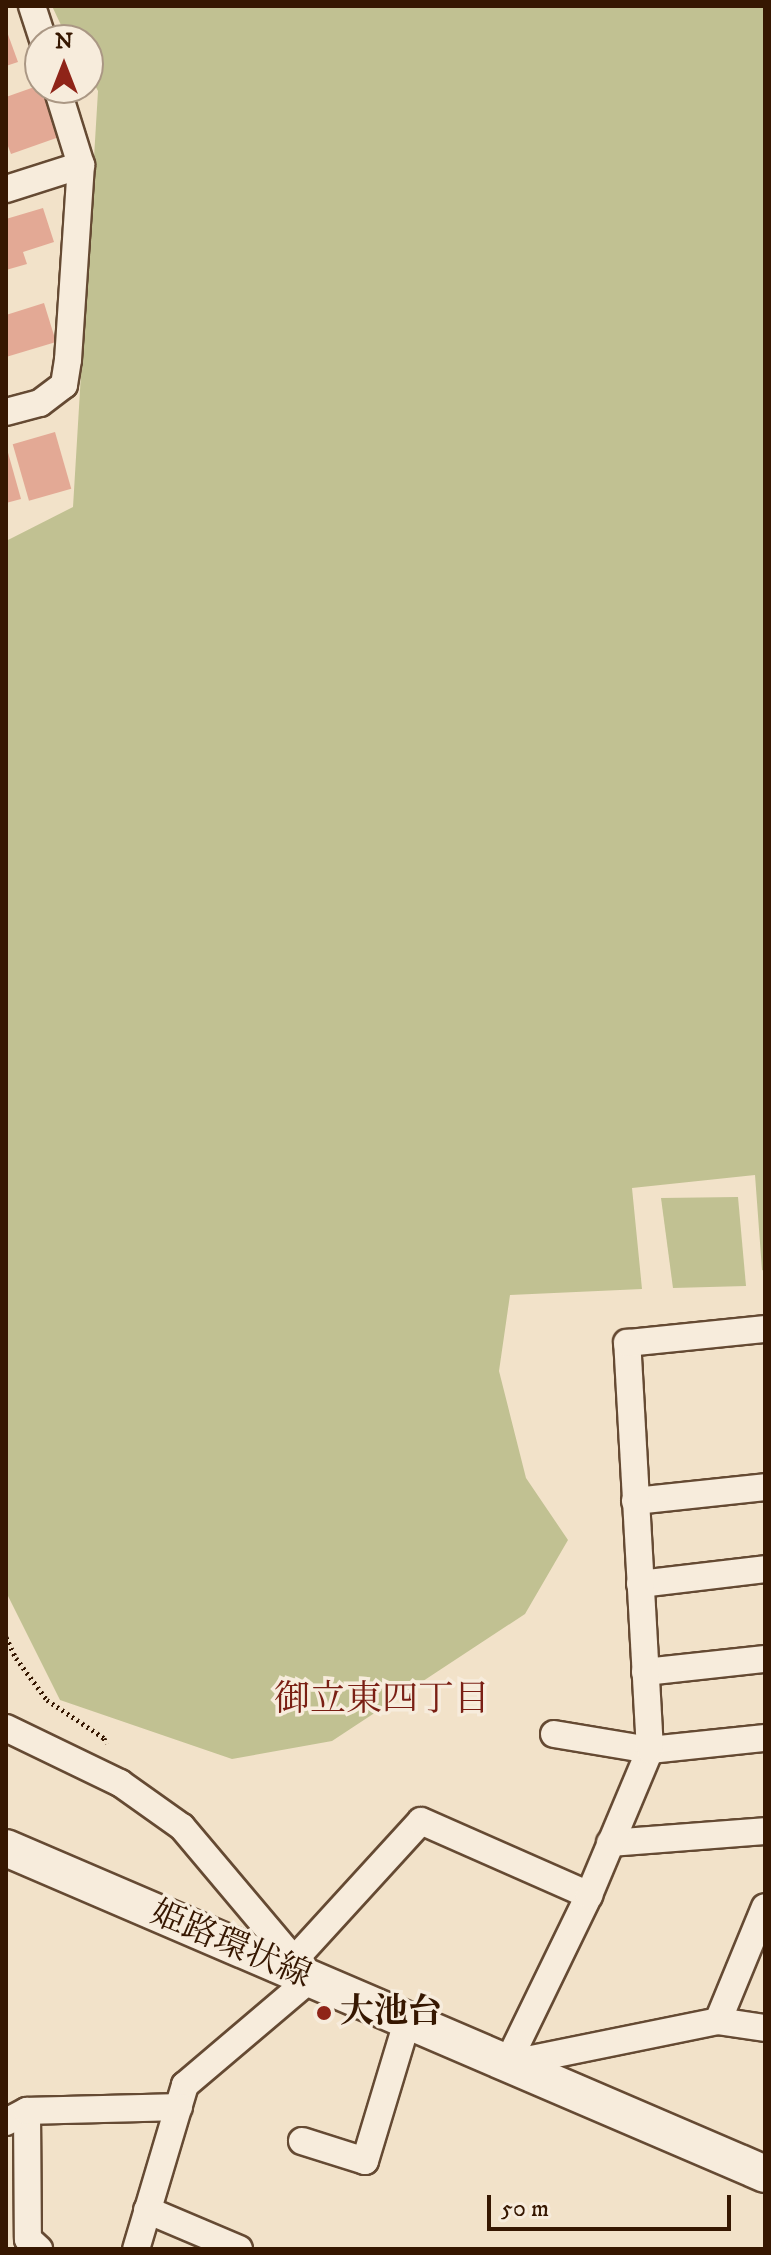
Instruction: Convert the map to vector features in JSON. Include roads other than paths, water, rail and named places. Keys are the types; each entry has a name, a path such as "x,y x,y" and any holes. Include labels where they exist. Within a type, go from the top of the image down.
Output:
{"main road":[{"name":"姫路環状線","path":"6,1848 302,1970 407,2022 765,2174"}],"street":[{"path":"6,412 40,403 64,385 81,165 62,104"},
{"path":"6,189 81,165"},
{"path":"507,2064 589,1895 650,1750 627,1343 765,1329"},
{"path":"635,1501 765,1487"},
{"path":"640,1584 765,1569"},
{"path":"645,1672 765,1659"},
{"path":"6,1728 120,1783 182,1827 302,1970"},
{"path":"554,1734 650,1750 765,1738"},
{"path":"136,2249 185,2085 302,1970 421,1821 589,1895"},
{"path":"610,1843 765,1831"},
{"path":"718,2021 765,1907"},
{"path":"507,2064 718,2021 765,2028"},
{"path":"302,2141 365,2161 407,2022"},
{"path":"39,2249 28,2239 16,2116 179,2107"},
{"path":"147,2210 239,2249"}],"place":[{"name":"大池台","path":"324,2013"}],"district":[{"name":"御立東四丁目","path":"382,1700"}]}
